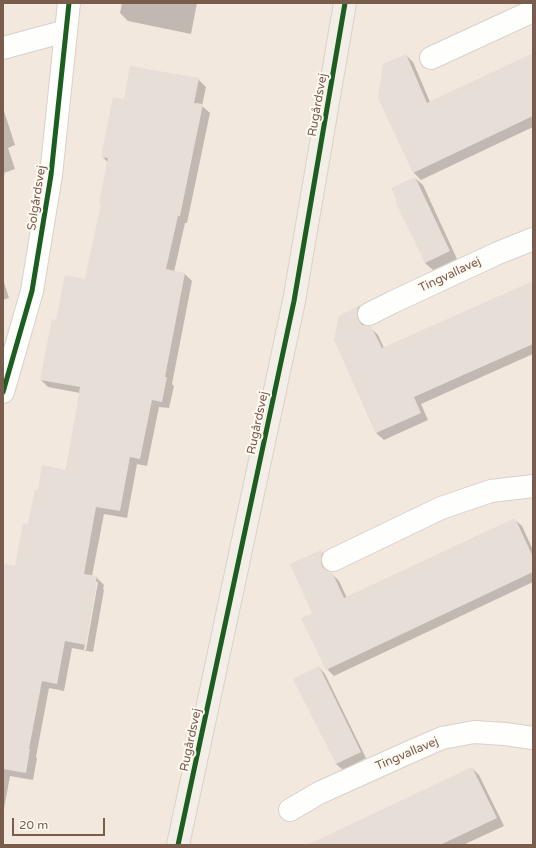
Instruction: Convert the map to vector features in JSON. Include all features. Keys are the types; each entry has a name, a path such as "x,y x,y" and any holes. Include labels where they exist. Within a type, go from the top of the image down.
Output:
{"main road":[{"name":"Rugårdsvej","path":"178,845 294,301 345,3"}],"street":[{"name":"Solgårdsvej","path":"3,392 32,291 51,175 69,3"},
{"path":"431,58 533,11"},
{"path":"3,48 66,31"},
{"name":"Tingvallavej","path":"369,314 498,253 533,239"},
{"path":"333,560 441,508 491,491 533,486"},
{"name":"Tingvallavej","path":"290,810 326,790 442,738 474,732 533,738"}],"shaded area":[{"path":"3,3 533,3 533,845 3,845"}],"building":[{"path":"533,53 533,116 413,173 378,98 383,64 406,54 427,103"},
{"path":"130,66 199,78 194,103 203,104 180,216 178,216 166,269 185,273 165,377 167,377 162,402 152,400 140,459 130,457 120,511 96,507 84,574 97,576 86,645 65,641 57,684 42,681 26,773 3,769 3,564 15,566 23,523 28,524 35,490 38,490 42,465 66,470 80,387 40,380 52,319 56,320 65,275 85,279 101,204 99,203 108,158 101,157 113,97 124,99"},
{"path":"415,177 450,251 425,263 395,201 397,200 391,188"},
{"path":"533,281 533,344 414,397 421,413 376,433 334,340 339,316 360,305 357,313 358,319 362,325 371,326 382,348"},
{"path":"515,518 533,557 533,572 326,670 301,618 312,613 290,564 321,550 322,566 326,570 332,572 344,598"},
{"path":"319,666 361,752 336,764 293,679"},
{"path":"472,767 497,818 440,845 307,845"}],"cycle path":[{"path":"3,392 32,291 51,175 69,3"},
{"path":"178,845 294,301 345,3"}]}
